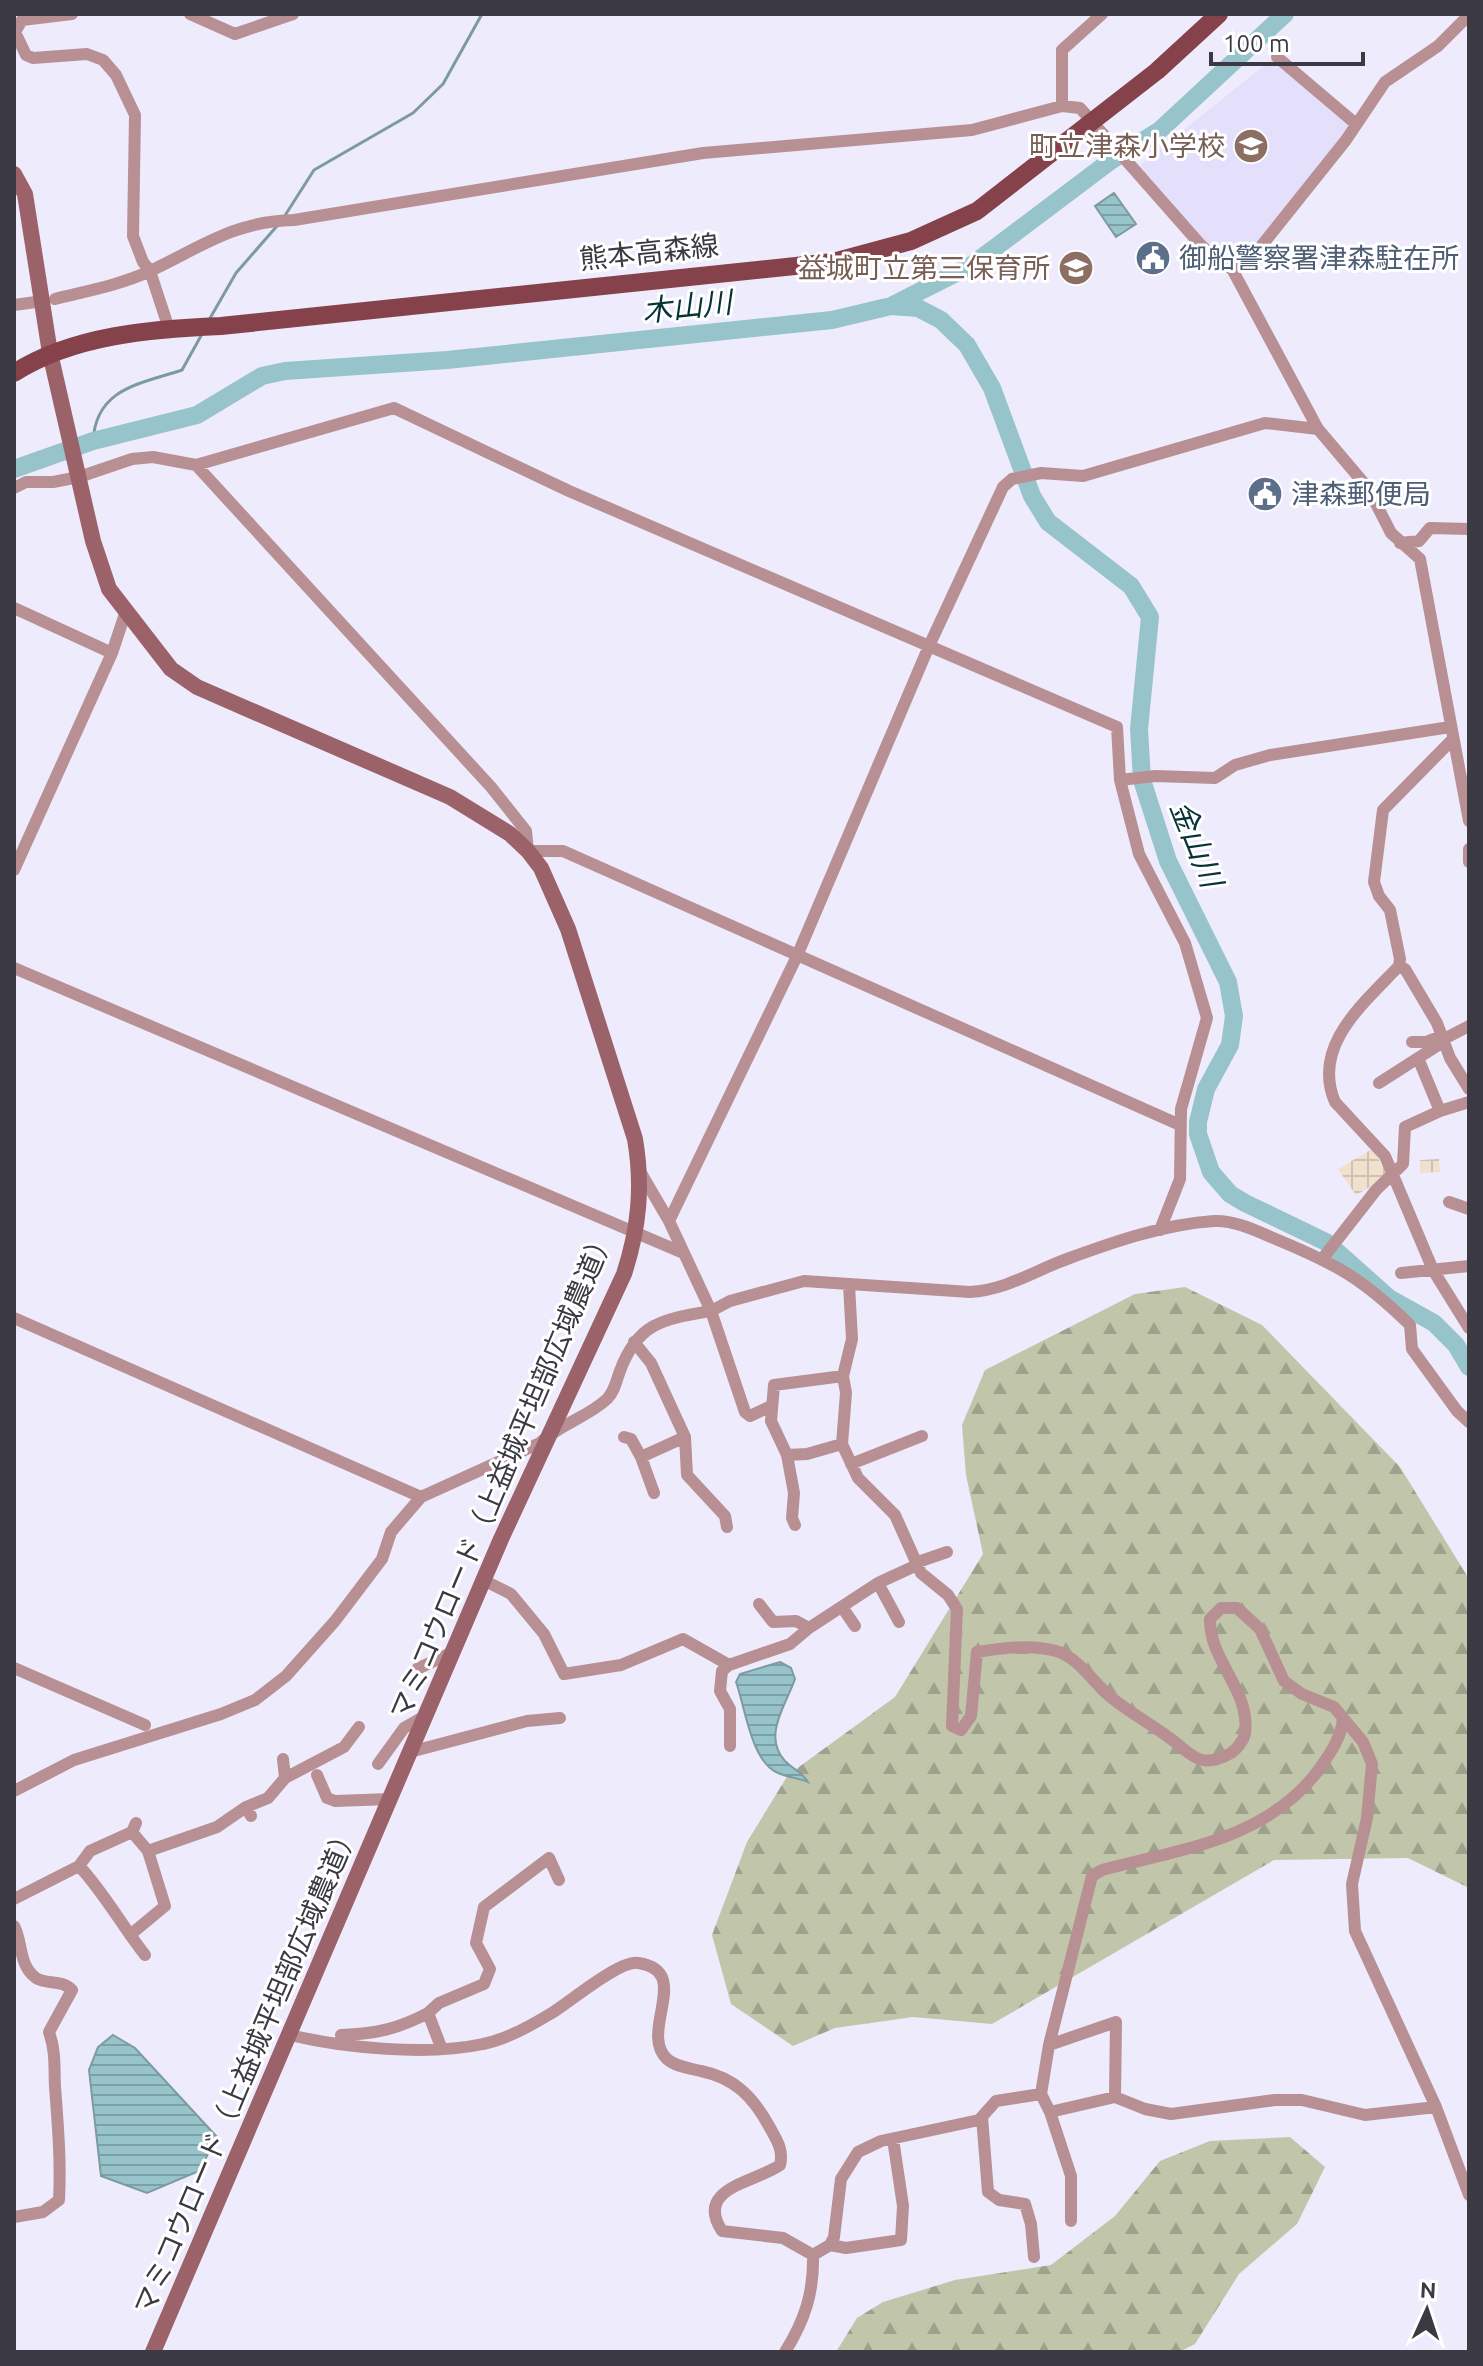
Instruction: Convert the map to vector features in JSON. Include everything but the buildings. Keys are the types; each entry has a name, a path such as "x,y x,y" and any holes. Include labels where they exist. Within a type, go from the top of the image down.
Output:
{"main road":[{"name":"熊本高森線","path":"14,373 50,353 169,329 833,262 911,241 977,211 1094,127 1208,18"}],"street":[{"path":"72,14 22,20 15,32 26,55 33,58 87,54 103,60 116,75 135,115 133,236 150,271 169,329"},
{"path":"190,14 235,34 293,14"},
{"path":"1079,14 1090,25"},
{"path":"1062,106 1062,50 1102,14"},
{"path":"1232,269 1251,259 1385,82 1438,46 1469,15"},
{"path":"1277,57 1356,124"},
{"path":"55,299 150,271 195,245 264,220 294,220 731,150 972,130 1062,106 1080,108 1217,261 1232,269 1318,429 1368,488 1391,533 1420,559 1452,733 1465,781 1469,821"},
{"name":"マミコウロード（上益城平坦部広域農道）","path":"14,174 25,194 50,353 93,541 109,589 125,614 171,669 197,687 450,797 500,827 528,851 541,868 568,929 635,1139 641,1173 637,1235 624,1274 483,1580 153,2352"},
{"path":"14,305 36,302"},
{"path":"14,488 26,482 132,459 153,457 196,465 394,408 569,491 1117,727 1139,854 1185,943 1207,1018 1180,1125 1180,1179 1160,1230"},
{"path":"669,1221 797,956 929,646 1003,487 1012,479 1041,473 1083,476 1265,423 1318,429"},
{"path":"196,465 491,787 526,831 528,851 563,851 1180,1125"},
{"path":"1400,543 1419,541 1430,528 1469,529"},
{"path":"14,608 112,653"},
{"path":"14,870 112,653 125,614"},
{"path":"1124,779 1155,776 1215,778 1235,765 1270,755 1452,733"},
{"path":"1452,733 1383,810 1374,882 1392,916 1399,948 1399,966 1343,1029 1332,1046 1330,1061 1331,1092 1335,1102 1354,1126 1378,1146 1433,1270 1469,1328"},
{"path":"1469,849 1469,862"},
{"path":"1399,966 1405,969 1469,1089"},
{"path":"14,968 681,1252"},
{"path":"1379,1083 1442,1039 1469,1026"},
{"path":"1412,1042 1442,1039"},
{"path":"1418,1058 1440,1111"},
{"path":"1323,1258 1391,1174 1403,1164 1405,1127 1469,1102"},
{"path":"641,1173 669,1221 711,1311 745,1412 750,1416 769,1407"},
{"path":"1449,1202 1469,1209"},
{"path":"14,1791 74,1760 178,1729 255,1700 286,1676 335,1621 382,1559 391,1532 421,1497 540,1443 554,1430 610,1396 640,1333 666,1318 711,1311 730,1301 804,1281 994,1291 1066,1259 1160,1230 1216,1221 1236,1224 1345,1269 1410,1325 1412,1349 1457,1411 1469,1422"},
{"path":"1401,1273 1469,1266"},
{"path":"849,1285 852,1339 843,1376 846,1393 842,1444 858,1478 895,1515 916,1564 957,1609 952,1726 961,1730 971,1716 977,1652 1007,1647 1057,1651 1109,1695 1161,1729 1189,1754 1202,1760 1221,1759 1234,1751 1244,1738 1245,1717 1242,1699 1209,1632 1210,1619 1221,1608 1237,1608 1260,1629 1284,1681 1293,1689 1334,1707 1363,1742 1372,1764 1367,1818 1352,1884 1355,1931 1436,2107 1469,2195"},
{"path":"14,1318 421,1497"},
{"path":"634,1342 651,1363 685,1437 687,1475 725,1516 727,1527"},
{"path":"795,1525 787,1455 771,1421 769,1407 774,1385 843,1376"},
{"path":"851,1464 922,1436"},
{"path":"624,1437 631,1439 641,1457 654,1493"},
{"path":"641,1457 685,1437"},
{"path":"787,1455 807,1454 842,1444"},
{"path":"730,1746 730,1709 720,1691 722,1671 729,1665 790,1644 878,1583 947,1552"},
{"path":"483,1580 511,1594 544,1634 564,1674 621,1665 683,1639 729,1665"},
{"path":"878,1583 899,1622"},
{"path":"759,1604 773,1622 796,1621 809,1628"},
{"path":"842,1607 855,1626"},
{"path":"417,1669 453,1652"},
{"path":"14,1668 145,1725"},
{"path":"378,1764 404,1728 425,1716"},
{"path":"410,1752 527,1721 560,1718"},
{"path":"1071,2221 1071,2176 1041,2094 1049,2045 1092,1876 1102,1870 1200,1847 1243,1830 1290,1800 1330,1754 1341,1733 1343,1719"},
{"path":"148,1851 217,1827 248,1812 268,1798 285,1778 344,1747 359,1727"},
{"path":"283,1759 285,1778"},
{"path":"317,1775 327,1798 335,1801 390,1799"},
{"path":"14,1899 79,1866 90,1851 134,1828 148,1851 165,1906 130,1935"},
{"path":"341,2035 373,2035 398,2029 428,2013 439,2003 484,1984 490,1969 476,1943 484,1907 549,1858 559,1880"},
{"path":"79,1866 97,1884 110,1911 145,1955"},
{"path":"14,1926 18,1963 35,1977 67,1985 72,1990 49,2032 57,2055 55,2085 61,2146 59,2200 43,2212 14,2217"},
{"path":"290,2035 339,2047 485,2044 548,2016 626,1964 637,1963 655,1969 666,1989 655,2033 658,2046 668,2060 717,2074 743,2089 755,2101 780,2146 780,2165 720,2194 714,2205 715,2220 722,2231 783,2238 813,2255"},
{"path":"428,2013 441,2047"},
{"path":"1049,2045 1116,2022 1115,2097"},
{"path":"830,2245 841,2179 858,2152 893,2139 982,2117 996,2101 1041,2094"},
{"path":"1050,2112 1115,2097 1145,2109 1171,2114 1275,2100 1302,2100 1365,2115 1436,2107"},
{"path":"982,2117 988,2192 999,2200 1025,2204 1031,2224 1034,2257"},
{"path":"813,2255 830,2245 846,2248 901,2240 903,2206 893,2139"},
{"path":"785,2352 807,2310 814,2285 813,2255"}],"shaded area":[{"name":"町立津森小学校","path":"1272,59 1354,124 1248,257 1235,263 1215,254 1138,167"},
{"path":"1114,193 1136,224 1116,237 1095,206"},
{"path":"1372,1149 1389,1176 1356,1195 1338,1169"},
{"path":"1439,1159 1440,1172 1420,1173 1420,1160"},
{"path":"780,1662 791,1668 795,1679 778,1720 778,1751 808,1782 778,1773 761,1758 736,1682 740,1674"},
{"path":"113,2035 135,2048 217,2137 199,2171 147,2193 101,2176 89,2070 98,2047"}],"green space":[{"path":"1185,1287 1262,1325 1400,1467 1469,1579 1469,1888 1408,1858 1274,1860 992,2024 913,2017 835,2028 793,2046 731,2004 712,1935 747,1842 788,1775 895,1697 983,1554 966,1475 962,1425 985,1370 1135,1294"},
{"path":"1290,2137 1325,2167 1297,2224 1239,2274 1195,2344 1179,2352 836,2352 857,2318 883,2302 955,2280 1051,2265 1115,2216 1160,2161 1210,2141"}],"waterway":[{"path":"284,217 314,170 413,113 443,84 482,14"},
{"name":"木山川","path":"14,469 93,441 197,415 262,376 285,371 447,360 832,320 891,306 972,265 1109,162 1160,130 1285,14"},
{"path":"209,320 236,273 277,226"},
{"name":"金山川","path":"891,306 918,308 941,320 967,345 992,388 1032,496 1048,522 1131,586 1150,617 1139,729 1142,780 1168,861 1228,982 1234,1016 1230,1045 1206,1089 1198,1122 1198,1134 1211,1172 1230,1194 1326,1242 1389,1298 1434,1323 1456,1345 1469,1367"},
{"path":"93,441 96,423 111,399 136,385 182,370 202,334"}],"place":[{"name":"町立津森小学校","path":"1251,146"},
{"name":"御船警察署津森駐在所","path":"1153,258"},
{"name":"益城町立第三保育所","path":"1076,268"},
{"name":"津森郵便局","path":"1265,494"}]}
